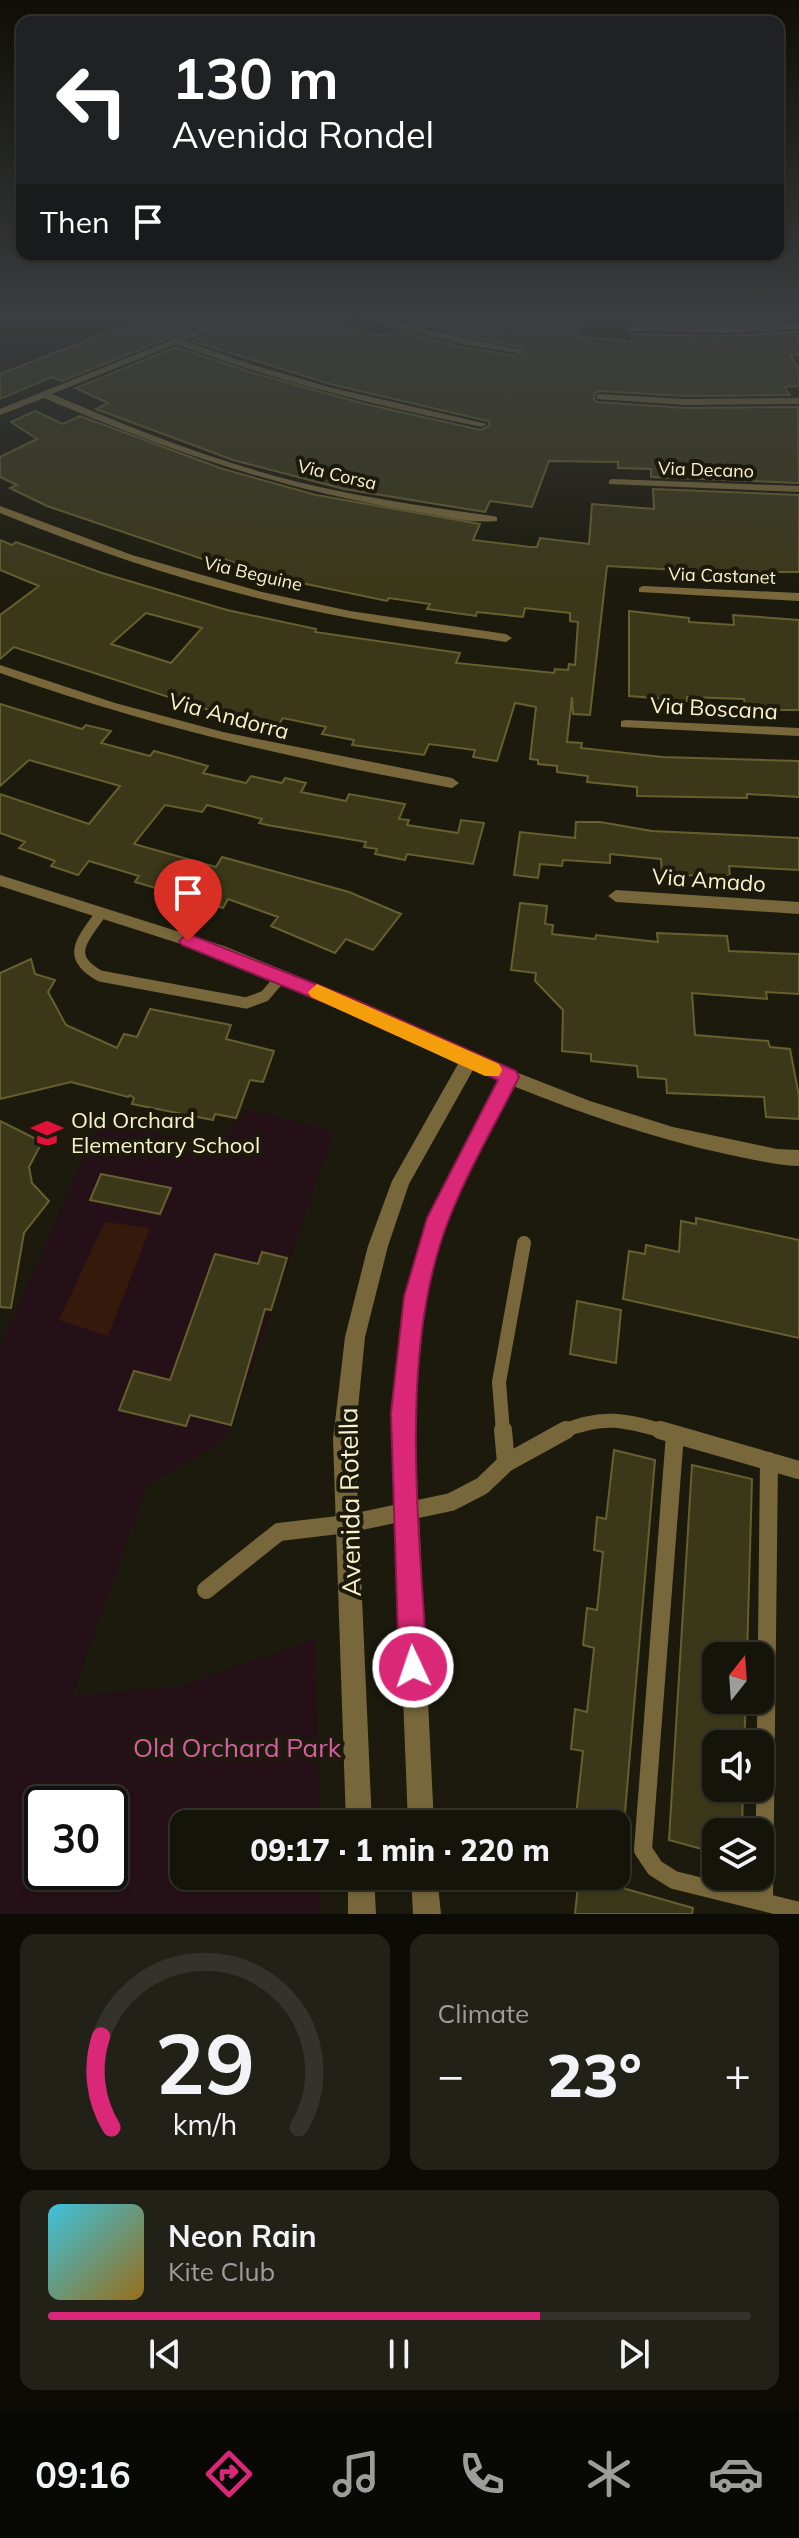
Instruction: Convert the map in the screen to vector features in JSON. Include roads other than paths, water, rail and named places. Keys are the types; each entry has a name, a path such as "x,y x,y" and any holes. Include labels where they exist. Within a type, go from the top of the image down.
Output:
{"street":[{"name":"Via Corsa","path":"69,405 131,432 227,465 370,500 493,519"},
{"path":"395,405 482,424"},
{"name":"Via Decano","path":"613,482 799,489"},
{"name":"Via Beguine","path":"0,509 80,542 206,582 349,615 506,638"},
{"name":"Via Castanet","path":"643,590 799,597"},
{"name":"Via Andorra","path":"0,669 64,693 289,754 452,783"},
{"name":"Via Boscana","path":"626,724 799,732"},
{"path":"0,880 218,950 469,1061 587,1108 673,1135 777,1157 799,1158"},
{"name":"Via Amado","path":"616,896 799,908"},
{"name":"Avenida Rotella","path":"358,1810 344,1439 353,1351 378,1246 401,1181 469,1061"},
{"path":"420,1810 403,1413 416,1297 438,1218 509,1077"},
{"path":"361,1890 362,1914"},
{"path":"425,1890 427,1914"}],"lane":[{"path":"101,913 80,945 79,960 84,967 100,976 246,1003 265,996 281,977"},
{"path":"506,1463 499,1382 524,1243"},
{"path":"206,1590 279,1532 347,1524 451,1502 482,1486 506,1463 545,1439 588,1420 626,1420 799,1470"},
{"path":"675,1434 643,1850 655,1868 674,1880 799,1911"},
{"path":"764,1902 769,1461"}],"place":[{"name":"Old Orchard Elementary School","path":"47,1133"}],"park label":[{"name":"Old Orchard Park","path":"237,1748"}]}
